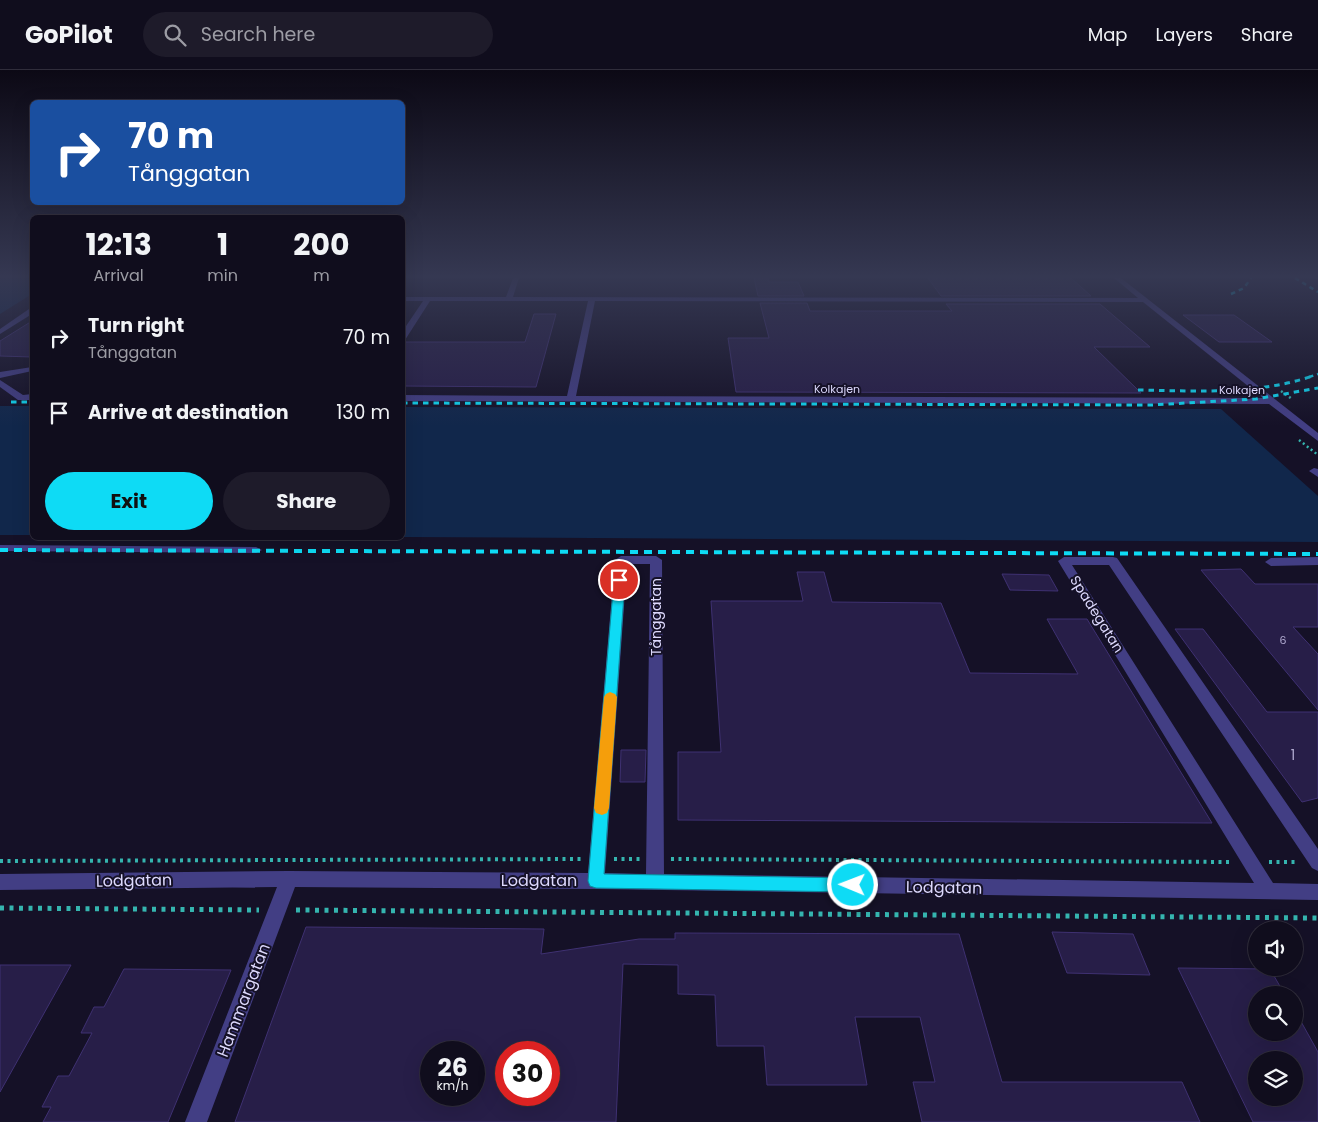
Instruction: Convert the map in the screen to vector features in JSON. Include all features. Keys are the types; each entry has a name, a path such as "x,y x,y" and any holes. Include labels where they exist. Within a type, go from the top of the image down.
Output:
{"street":[{"path":"572,399 587,327"},
{"path":"1179,327 1318,438"},
{"path":"0,375 30,369"},
{"path":"0,383 21,398 30,398"},
{"name":"Kolkajen","path":"405,398 1271,401"},
{"path":"0,548 256,550"},
{"name":"Tånggatan","path":"596,881 621,560 656,560 655,882"},
{"name":"Spadegatan","path":"1269,892 1064,560 1114,561 1318,863"},
{"path":"1271,562 1318,561"},
{"name":"Lodgatan","path":"0,882 289,879 596,881 1318,892"},
{"name":"Hammargatan","path":"196,1122 289,879"}],"path":[{"path":"0,908 1318,918"}],"water":[{"path":"0,406 30,406 30,535 0,535"},
{"path":"405,407 1221,409 1318,496 1318,542 405,537"}],"building":[{"path":"22,327 30,327 30,357 0,356 0,341"},
{"path":"530,327 552,327 536,387 405,386 406,342 525,342"},
{"path":"766,327 1127,327 1150,347 1094,347 1141,393 736,392 728,338 769,338"},
{"path":"1199,327 1251,327 1272,342 1219,342"},
{"path":"1241,569 1255,584 1318,584 1318,627 1293,627 1318,654 1318,710 1201,570"},
{"path":"797,572 824,572 832,602 941,603 970,673 1078,674 1047,619 1087,619 1212,823 678,820 678,752 721,752 711,601 803,601"},
{"path":"1002,574 1049,575 1058,591 1010,590"},
{"path":"1175,629 1203,629 1267,712 1318,712 1318,798 1302,802"},
{"path":"621,750 646,750 645,782 620,782"},
{"path":"306,927 544,929 541,954 639,939 675,939 675,933 959,934 1002,1082 1182,1082 1200,1122 922,1122 913,1082 935,1082 920,1017 855,1017 867,1085 767,1085 764,1046 717,1046 715,995 678,994 678,965 623,964 616,1122 235,1122"},
{"path":"1052,932 1133,934 1150,975 1067,973"},
{"path":"0,965 71,965 0,1092"},
{"path":"1178,968 1248,969 1248,976 1274,976 1280,986 1248,986 1248,1041 1303,1041 1303,1025 1318,1052 1318,1122 1253,1122"},
{"path":"124,969 231,970 168,1122 43,1122 51,1107 42,1107 58,1076 69,1076 92,1033 81,1033 94,1007 104,1007"}],"railway":[{"path":"1309,377 1318,374"},
{"path":"1138,390 1226,391 1270,386 1313,376"},
{"path":"405,403 1151,405 1256,399 1318,388"},
{"path":"11,402 30,402"},
{"path":"0,550 1318,554"}],"slow traffic":[{"path":"602,808 610,697"}],"route":[{"path":"619,580 596,881 853,885"}]}
